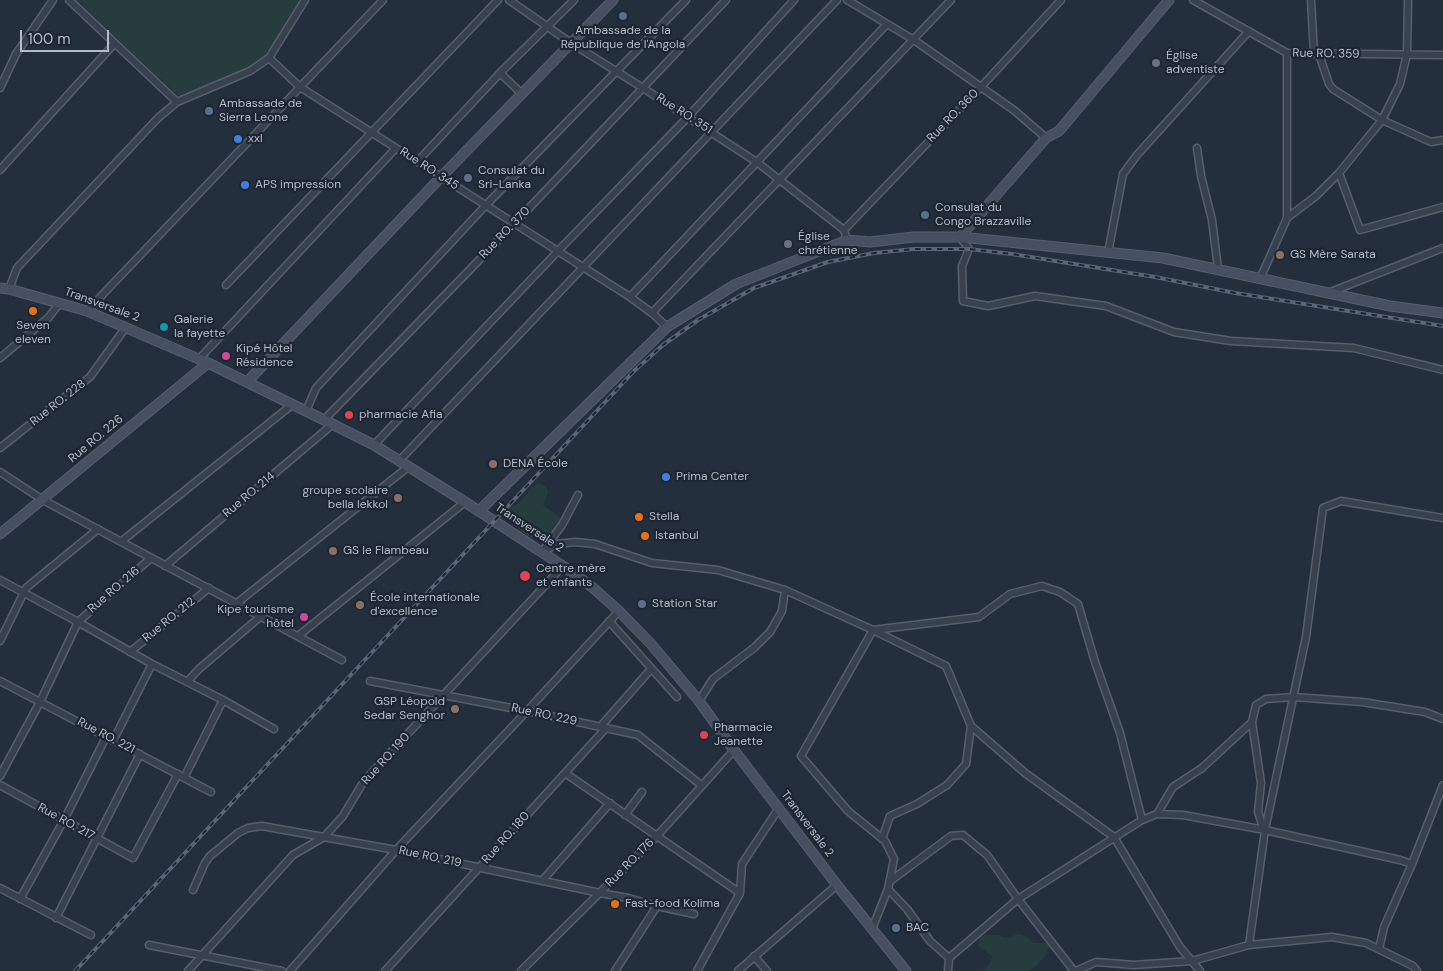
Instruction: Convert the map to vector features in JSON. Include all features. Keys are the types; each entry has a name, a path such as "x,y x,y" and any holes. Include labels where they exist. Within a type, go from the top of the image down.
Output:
{"street":[{"path":"0,88 16,54 53,0"},
{"path":"68,0 177,102"},
{"path":"4,289 17,268 158,118 177,102 250,70 269,58 305,0"},
{"path":"87,311 384,0"},
{"path":"226,285 498,0"},
{"name":"Rue RO. 351","path":"509,0 571,43 758,163 844,230"},
{"path":"417,162 500,73 574,0"},
{"path":"247,382 441,177 613,0"},
{"path":"306,411 316,388 486,205 686,0"},
{"name":"Rue RO. 370","path":"324,420 515,223 726,0"},
{"path":"374,445 688,117 794,0"},
{"path":"400,461 837,0"},
{"path":"847,0 914,40 1015,111 1046,138"},
{"path":"652,313 951,0"},
{"name":"Rue RO. 360","path":"844,230 981,87 1061,0"},
{"path":"960,237 1046,138 1059,131 1169,0"},
{"name":"Rue RO. 359","path":"1193,0 1287,53 1443,55"},
{"path":"1311,0 1317,54 1331,87 1382,120 1431,142 1443,140"},
{"path":"1286,218 1316,196 1339,172 1382,120 1400,84 1407,54 1408,0"},
{"path":"630,297 887,24"},
{"path":"1108,253 1123,174 1136,155 1249,32"},
{"path":"0,170 114,44"},
{"path":"1260,279 1286,218 1287,53"},
{"name":"Rue RO. 345","path":"269,58 300,86 630,297 667,327"},
{"path":"500,73 522,94"},
{"path":"199,359 396,148"},
{"path":"1197,148 1201,176 1212,220 1218,269"},
{"path":"1339,172 1360,230 1443,207"},
{"path":"844,230 847,240"},
{"path":"479,511 667,327 736,284 847,240 870,242 914,236 960,237 1162,258 1390,306 1443,314"},
{"path":"960,237 969,249 962,266 963,301 988,306 1034,296 1106,306 1174,332 1231,341 1354,348 1443,370"},
{"path":"1327,293 1443,248"},
{"name":"Transversale 2","path":"4,289 60,302 126,327 208,363 333,424 374,445 466,502 592,587 651,644 699,701 836,885 906,971"},
{"path":"0,358 48,318 60,302"},
{"name":"Rue RO. 228","path":"0,448 90,377 126,327"},
{"name":"Rue RO. 226","path":"0,534 208,363"},
{"path":"122,541 293,404"},
{"name":"Rue RO. 214","path":"165,566 333,424"},
{"path":"237,603 408,467"},
{"path":"0,472 43,500 342,660"},
{"path":"542,552 562,525 578,494"},
{"path":"1249,946 1265,830 1306,637 1323,508 1341,501 1443,518"},
{"path":"298,636 466,502"},
{"path":"0,641 26,588 98,529"},
{"path":"542,552 557,544 575,542 595,544 646,561 718,570 785,590 946,666 971,726 1025,773 1114,837 1180,947 1200,971"},
{"name":"Rue RO. 216","path":"78,622 151,558"},
{"name":"Rue RO. 190","path":"188,971 293,855 324,837 343,816 364,782 563,566"},
{"path":"0,580 274,729"},
{"path":"873,630 979,617 1010,594 1042,586 1060,592 1078,604 1095,662 1120,733 1142,820"},
{"name":"Rue RO. 212","path":"130,652 209,588"},
{"path":"699,701 713,679 755,647 770,632 782,611 785,590"},
{"path":"290,971 396,850 528,711 619,611"},
{"path":"187,682 199,669 261,616"},
{"path":"609,621 677,697"},
{"path":"0,776 40,702 78,622"},
{"path":"872,929 888,889 894,859 885,841 848,811 801,756 873,630"},
{"path":"114,741 152,664"},
{"name":"Rue RO. 180","path":"385,971 565,773 651,669"},
{"name":"Rue RO. 221","path":"0,681 211,792"},
{"name":"Rue RO. 229","path":"370,681 528,711 638,735 701,785"},
{"path":"1265,830 1258,812 1261,783 1252,722 1256,705 1266,699 1294,697 1389,706 1425,712 1443,719"},
{"path":"181,776 223,700"},
{"path":"1157,814 1173,787 1202,768 1252,722"},
{"path":"882,839 890,816 917,804 947,785 966,764 971,726"},
{"path":"20,899 64,820 106,737"},
{"name":"Rue RO. 176","path":"521,971 656,837 734,750"},
{"path":"56,918 140,754"},
{"path":"565,773 740,893"},
{"name":"Rue RO. 217","path":"0,785 133,858 181,776"},
{"path":"1379,949 1384,927 1412,864 1443,785"},
{"path":"624,814 642,792"},
{"path":"542,880 610,803"},
{"path":"697,971 740,893 742,864 779,808"},
{"path":"948,971 949,958 1018,899 1114,837 1142,820 1157,814 1183,815 1265,830 1412,864"},
{"name":"Rue RO. 219","path":"193,890 210,856 238,832 262,826 396,850 628,898 694,914"},
{"path":"889,882 951,836 963,835 987,855 1018,899 1075,971 1096,962 1134,965 1192,961 1249,946 1332,937 1366,943 1413,966 1417,971"},
{"path":"738,971 836,885"},
{"path":"0,888 91,935"},
{"path":"888,889 907,909 930,941 949,958"},
{"path":"615,971 657,906"},
{"path":"149,945 282,971"},
{"path":"754,956 767,971"}],"green space":[{"path":"75,0 300,0 265,56 248,67 180,97"},
{"path":"539,483 546,487 548,492 543,505 561,518 561,524 552,534 541,540 529,537 506,518 509,508 519,503"},
{"path":"1020,934 1034,943 1048,943 1049,947 1046,955 1036,966 1028,971 983,971 990,963 992,956 978,946 979,939 984,935 998,935 1004,938"}],"railway":[{"path":"75,971 634,371 663,345 698,320 754,288 828,262 874,253 914,249 969,249 1155,277 1235,293 1443,326"}],"place":[{"name":"Ambassade de la République de l'Angola","path":"623,16"},
{"name":"Église adventiste","path":"1156,63"},
{"name":"Ambassade de Sierra Leone","path":"209,111"},
{"name":"xxl","path":"238,139"},
{"name":"Consulat du Sri-Lanka","path":"468,178"},
{"name":"APS impression","path":"245,185"},
{"name":"Consulat du Congo Brazzaville","path":"925,215"},
{"name":"Église chrétienne","path":"788,244"},
{"name":"GS Mère Sarata","path":"1280,255"},
{"name":"Seven eleven","path":"33,311"},
{"name":"Galerie la fayette","path":"164,327"},
{"name":"Kipé Hôtel Résidence","path":"226,356"},
{"name":"pharmacie Afia","path":"349,415"},
{"name":"DENA École","path":"493,464"},
{"name":"Prima Center","path":"666,477"},
{"name":"groupe scolaire bella lekkol","path":"398,498"},
{"name":"Stella","path":"639,517"},
{"name":"Istanbul","path":"645,536"},
{"name":"GS le Flambeau","path":"333,551"},
{"name":"Centre mère et enfants","path":"525,576"},
{"name":"Station Star","path":"642,604"},
{"name":"École internationale d'excellence","path":"360,605"},
{"name":"Kipe tourisme hôtel","path":"304,617"},
{"name":"GSP Léopold Sedar Senghor","path":"455,709"},
{"name":"Pharmacie Jeanette","path":"704,735"},
{"name":"Fast-food Kolima","path":"615,904"},
{"name":"BAC","path":"896,928"}]}
